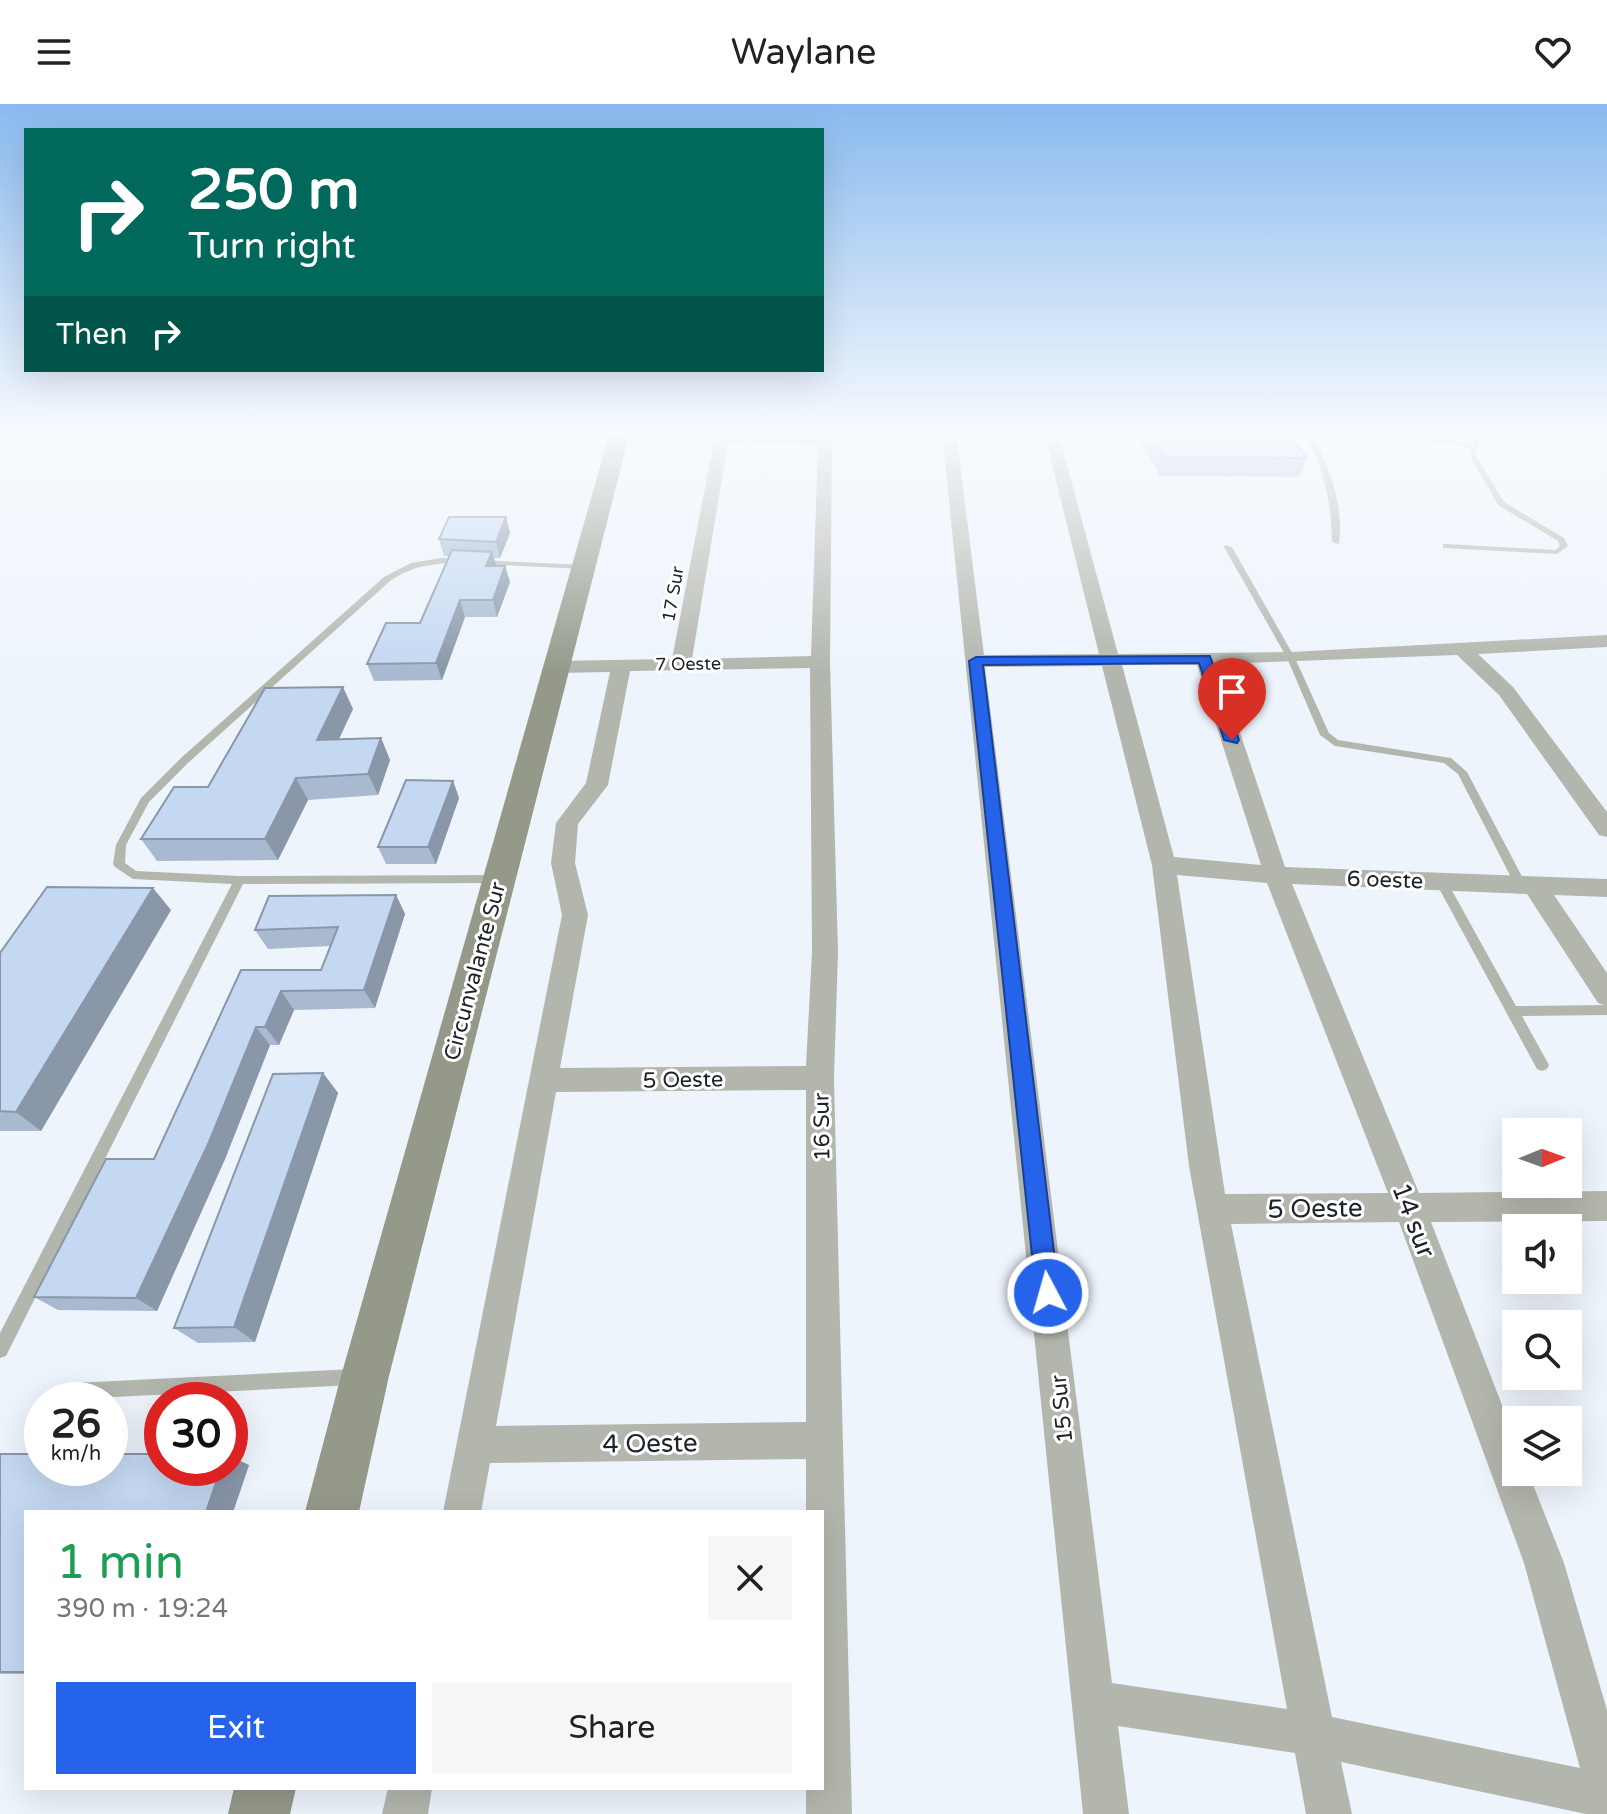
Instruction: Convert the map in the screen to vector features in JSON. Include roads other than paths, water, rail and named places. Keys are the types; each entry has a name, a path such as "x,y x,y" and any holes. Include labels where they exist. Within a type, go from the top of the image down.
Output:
{"main road":[{"name":"Circunvalante Sur","path":"332,1510 365,1376 598,512"},
{"path":"259,1814 265,1790"}],"street":[{"name":"17 Sur","path":"681,664 708,512"},
{"name":"16 Sur","path":"823,512 820,662 825,952 820,1078 825,1767 829,1814"},
{"name":"15 Sur","path":"958,512 1106,1814"},
{"path":"1072,512 1164,865 1204,1166 1215,1209 1311,1734 1329,1814"},
{"path":"976,661 1291,658 1607,641"},
{"path":"1461,648 1506,691 1607,829"},
{"name":"14 sur","path":"1205,659 1276,875 1409,1207 1544,1563 1607,1786"},
{"name":"7 Oeste","path":"555,667 820,662"},
{"path":"462,1510 575,915 563,863 567,823 597,785 621,666"},
{"name":"6 oeste","path":"1164,865 1276,875 1607,888"},
{"path":"1528,886 1607,995"},
{"name":"5 Oeste","path":"546,1080 820,1078"},
{"name":"5 Oeste","path":"1215,1209 1607,1206"},
{"name":"4 Oeste","path":"475,1445 825,1440"},
{"path":"1093,1701 1311,1734 1607,1796"},
{"path":"405,1814 410,1790"}],"lane":[{"path":"1333,512 1336,542"},
{"path":"1446,546 1557,552 1564,546 1561,540 1515,512"},
{"path":"1228,547 1291,658 1325,735 1335,743 1439,758 1462,772 1528,886"},
{"path":"498,879 239,880 133,875 119,864 121,845 145,800 185,760 407,565 429,560 583,567"},
{"path":"0,1350 239,880"},
{"path":"1441,881 1542,1065"},
{"path":"1512,1011 1607,1010"},
{"path":"128,1388 365,1376"}]}
